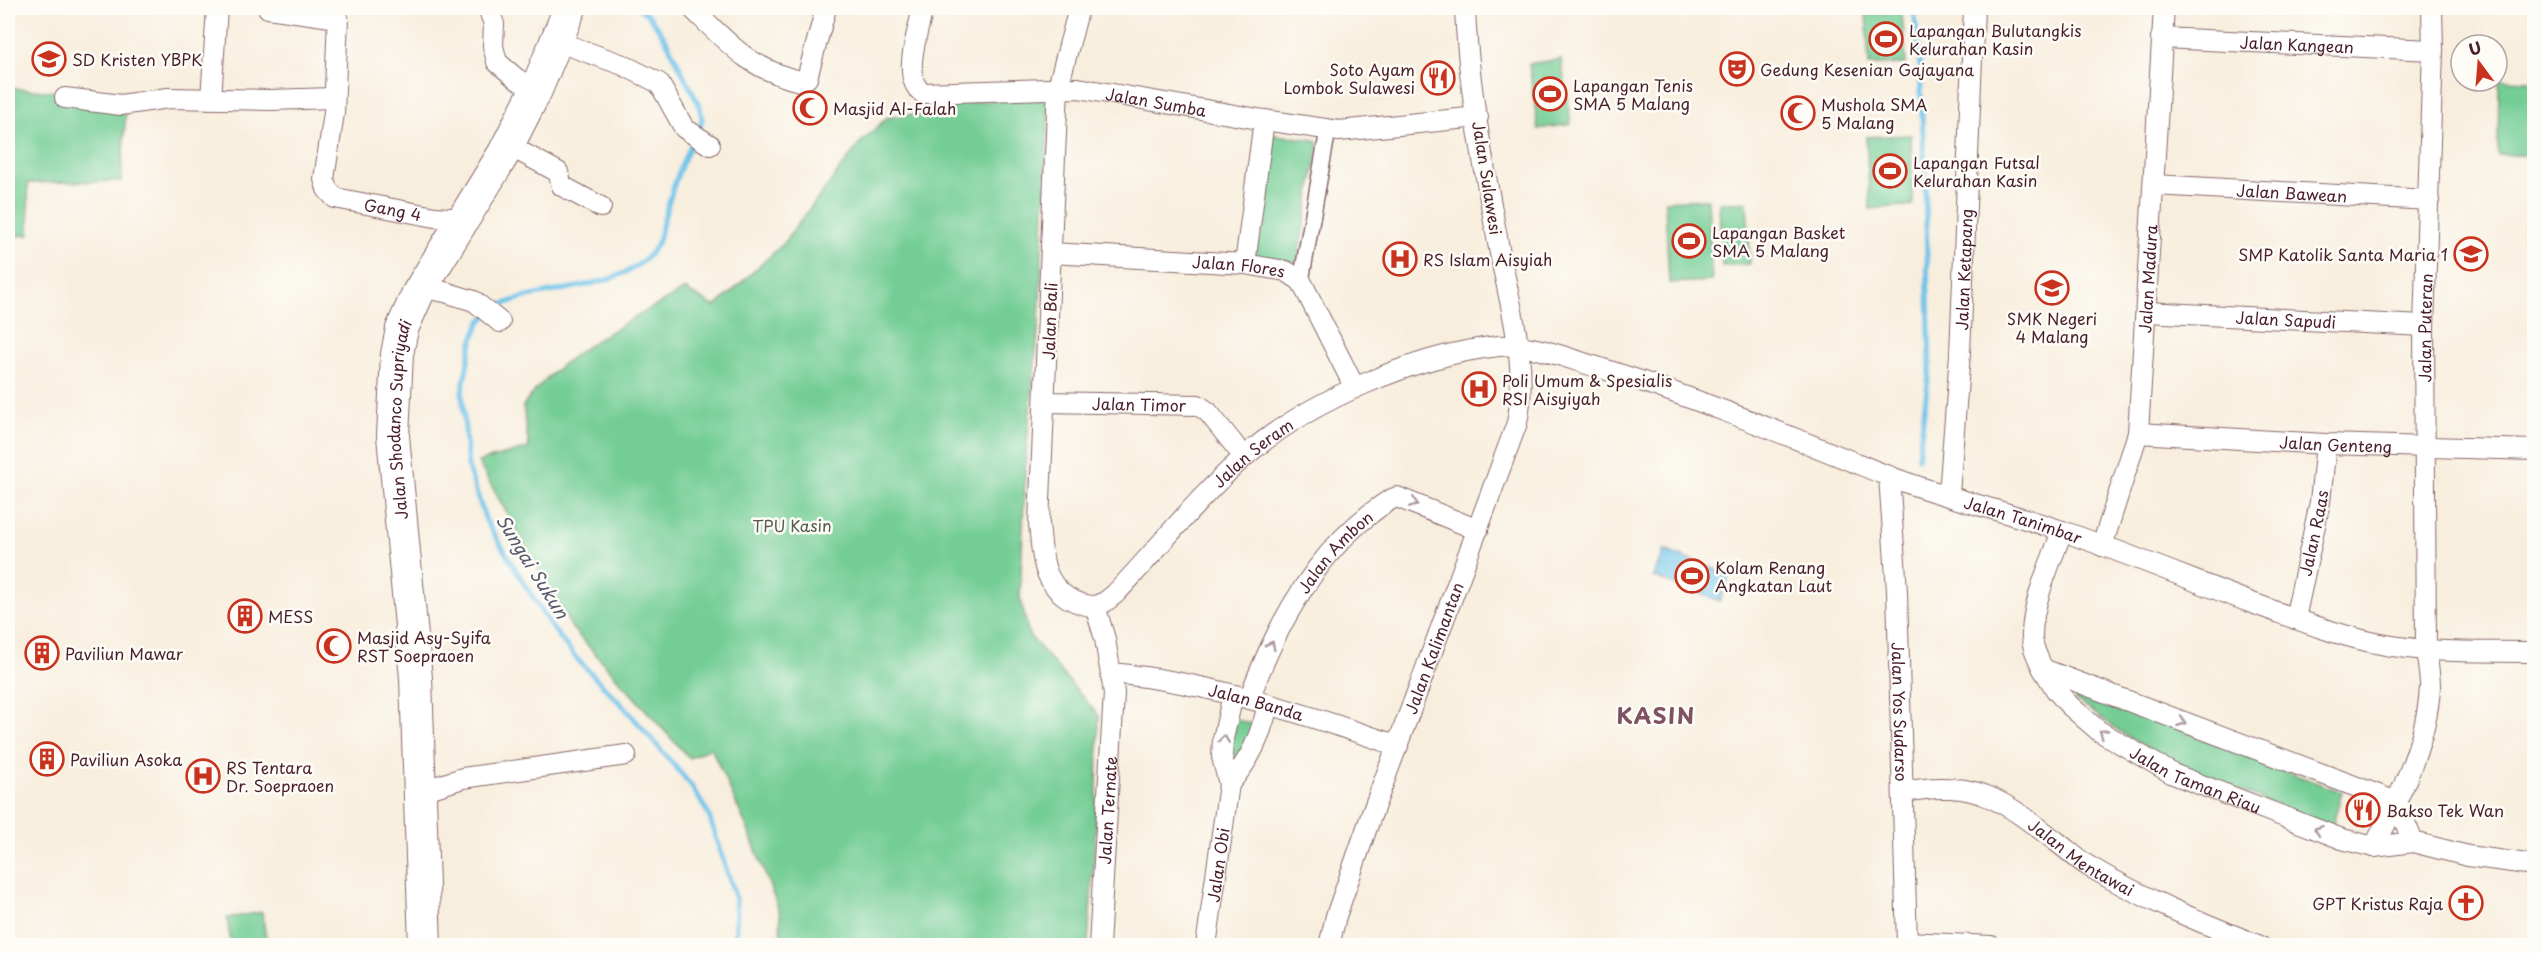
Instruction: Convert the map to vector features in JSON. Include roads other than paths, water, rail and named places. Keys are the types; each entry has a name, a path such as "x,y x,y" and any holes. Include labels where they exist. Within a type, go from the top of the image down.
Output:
{"main road":[{"name":"Jalan Shodanco Supriyadi","path":"425,945 416,678 393,427 397,354 402,329 421,288 508,145 536,90 570,8"}],"street":[{"path":"211,99 217,8"},
{"path":"65,98 121,105 168,98 270,100 333,98 338,13 268,8"},
{"path":"488,8 494,24 493,46 497,62 517,79 536,90"},
{"path":"692,8 736,52 777,76 800,81 807,78 826,8"},
{"name":"Jalan Sumba","path":"923,8 911,64 914,83 919,91 927,94 1078,88 1264,120 1347,131 1478,117"},
{"name":"Jalan Bali","path":"1079,8 1058,87 1039,524 1042,559 1047,578 1057,590 1086,606 1095,606"},
{"name":"Jalan Sulawesi","path":"1465,8 1471,76 1498,243 1519,346"},
{"name":"Jalan Ketapang","path":"1948,494 1960,354 1974,8"},
{"name":"Jalan Madura","path":"2102,546 2138,433 2164,8"},
{"name":"Jalan Puteran","path":"2397,802 2414,758 2430,687 2426,649 2424,326 2433,50 2432,8"},
{"name":"Jalan Kangean","path":"2161,38 2433,50"},
{"path":"556,41 623,64 659,84 684,128 710,144"},
{"name":"Gang 4","path":"333,98 334,113 324,179 327,189 335,198 463,219"},
{"path":"1245,264 1264,120"},
{"path":"1301,280 1328,130"},
{"path":"508,145 558,172 562,186 601,207"},
{"name":"Jalan Bawean","path":"2154,185 2429,200"},
{"name":"Jalan Flores","path":"1051,253 1245,264 1286,271 1301,280 1355,388"},
{"path":"421,288 445,292 474,301 500,322"},
{"name":"Jalan Sapudi","path":"2146,312 2424,326"},
{"name":"Jalan Seram","path":"1095,606 1115,594 1244,457 1311,410 1355,388 1434,360 1499,346 1519,346"},
{"name":"Jalan Tanimbar","path":"1519,346 1548,352 1652,384 1777,430 1889,476 2062,531 2329,632 2375,644 2426,649 2535,652"},
{"name":"Jalan Kalimantan","path":"1329,945 1340,904 1517,423 1522,401 1519,346"},
{"name":"Jalan Timor","path":"1046,402 1198,405 1208,412 1244,457"},
{"name":"Jalan Genteng","path":"2138,433 2326,444 2535,450"},
{"name":"Jalan Raas","path":"2295,619 2320,502 2326,444"},
{"name":"Jalan Yos Sudarso","path":"1889,476 1897,591 1905,792 1907,944"},
{"name":"Jalan Ambon","path":"1241,697 1260,668 1307,583 1331,550 1377,508 1397,497 1478,531"},
{"name":"Jalan Taman Riau","path":"2062,531 2038,599 2032,635 2034,648 2056,690 2069,705 2099,731 2173,774 2342,839 2374,848 2413,842 2468,856 2535,865"},
{"path":"1095,606 1105,639 1111,673"},
{"path":"2043,669 2397,802 2413,842"},
{"name":"Jalan Banda","path":"1111,673 1157,677 1241,697 1316,718 1398,746"},
{"name":"Jalan Ternate","path":"1099,945 1114,693 1111,673"},
{"name":"Jalan Obi","path":"1206,945 1229,784 1222,757 1223,739 1241,697"},
{"path":"1229,784 1255,749 1269,706"},
{"path":"419,792 463,778 626,755"},
{"name":"Jalan Mentawai","path":"1905,792 1932,786 1978,791 2012,807 2088,866 2167,907 2260,945"},
{"path":"2374,848 2397,802"},
{"path":"1907,944 1991,945"}],"water":[{"name":"Kolam Renang Angkatan Laut","path":"1664,550 1730,575 1720,601 1653,577"}],"waterway":[{"name":"Sungai Sukun","path":"639,8 650,17 665,38 700,107 702,120 699,131"},
{"path":"1914,8 1920,69 1930,366 1918,458"},
{"name":"Sungai Sukun","path":"492,310 532,296 602,281 623,274 641,263 657,243 678,174 694,139"},
{"name":"Sungai Sukun","path":"486,316 480,322 472,342 462,392 468,467 486,521 550,625 576,658 626,709 690,784 708,813 736,899 736,946"}],"place":[{"name":"Lapangan Bulutangkis Kelurahan Kasin","path":"1886,39"},
{"name":"SD Kristen YBPK","path":"49,59"},
{"name":"Gedung Kesenian Gajayana","path":"1737,69"},
{"name":"Soto Ayam Lombok Sulawesi","path":"1438,78"},
{"name":"Lapangan Tenis SMA 5 Malang","path":"1550,94"},
{"name":"Masjid Al-Falah","path":"810,108"},
{"name":"Mushola SMA 5 Malang","path":"1798,113"},
{"name":"Lapangan Futsal Kelurahan Kasin","path":"1890,171"},
{"name":"Lapangan Basket SMA 5 Malang","path":"1689,241"},
{"name":"SMP Katolik Santa Maria 1","path":"2471,254"},
{"name":"RS Islam Aisyiah","path":"1400,259"},
{"name":"SMK Negeri 4 Malang","path":"2052,288"},
{"name":"Poli Umum & Spesialis RSI Aisyiyah","path":"1479,389"},
{"name":"Kolam Renang Angkatan Laut","path":"1692,576"},
{"name":"MESS","path":"245,616"},
{"name":"Masjid Asy-Syifa RST Soepraoen","path":"334,646"},
{"name":"Paviliun Mawar","path":"42,653"},
{"name":"Paviliun Asoka","path":"47,759"},
{"name":"RS Tentara Dr. Soepraoen","path":"203,776"},
{"name":"Bakso Tek Wan","path":"2363,810"},
{"name":"GPT Kristus Raja","path":"2466,903"}],"district":[{"name":"KASIN","path":"1656,714"}],"park label":[{"name":"TPU Kasin","path":"792,525"}]}
